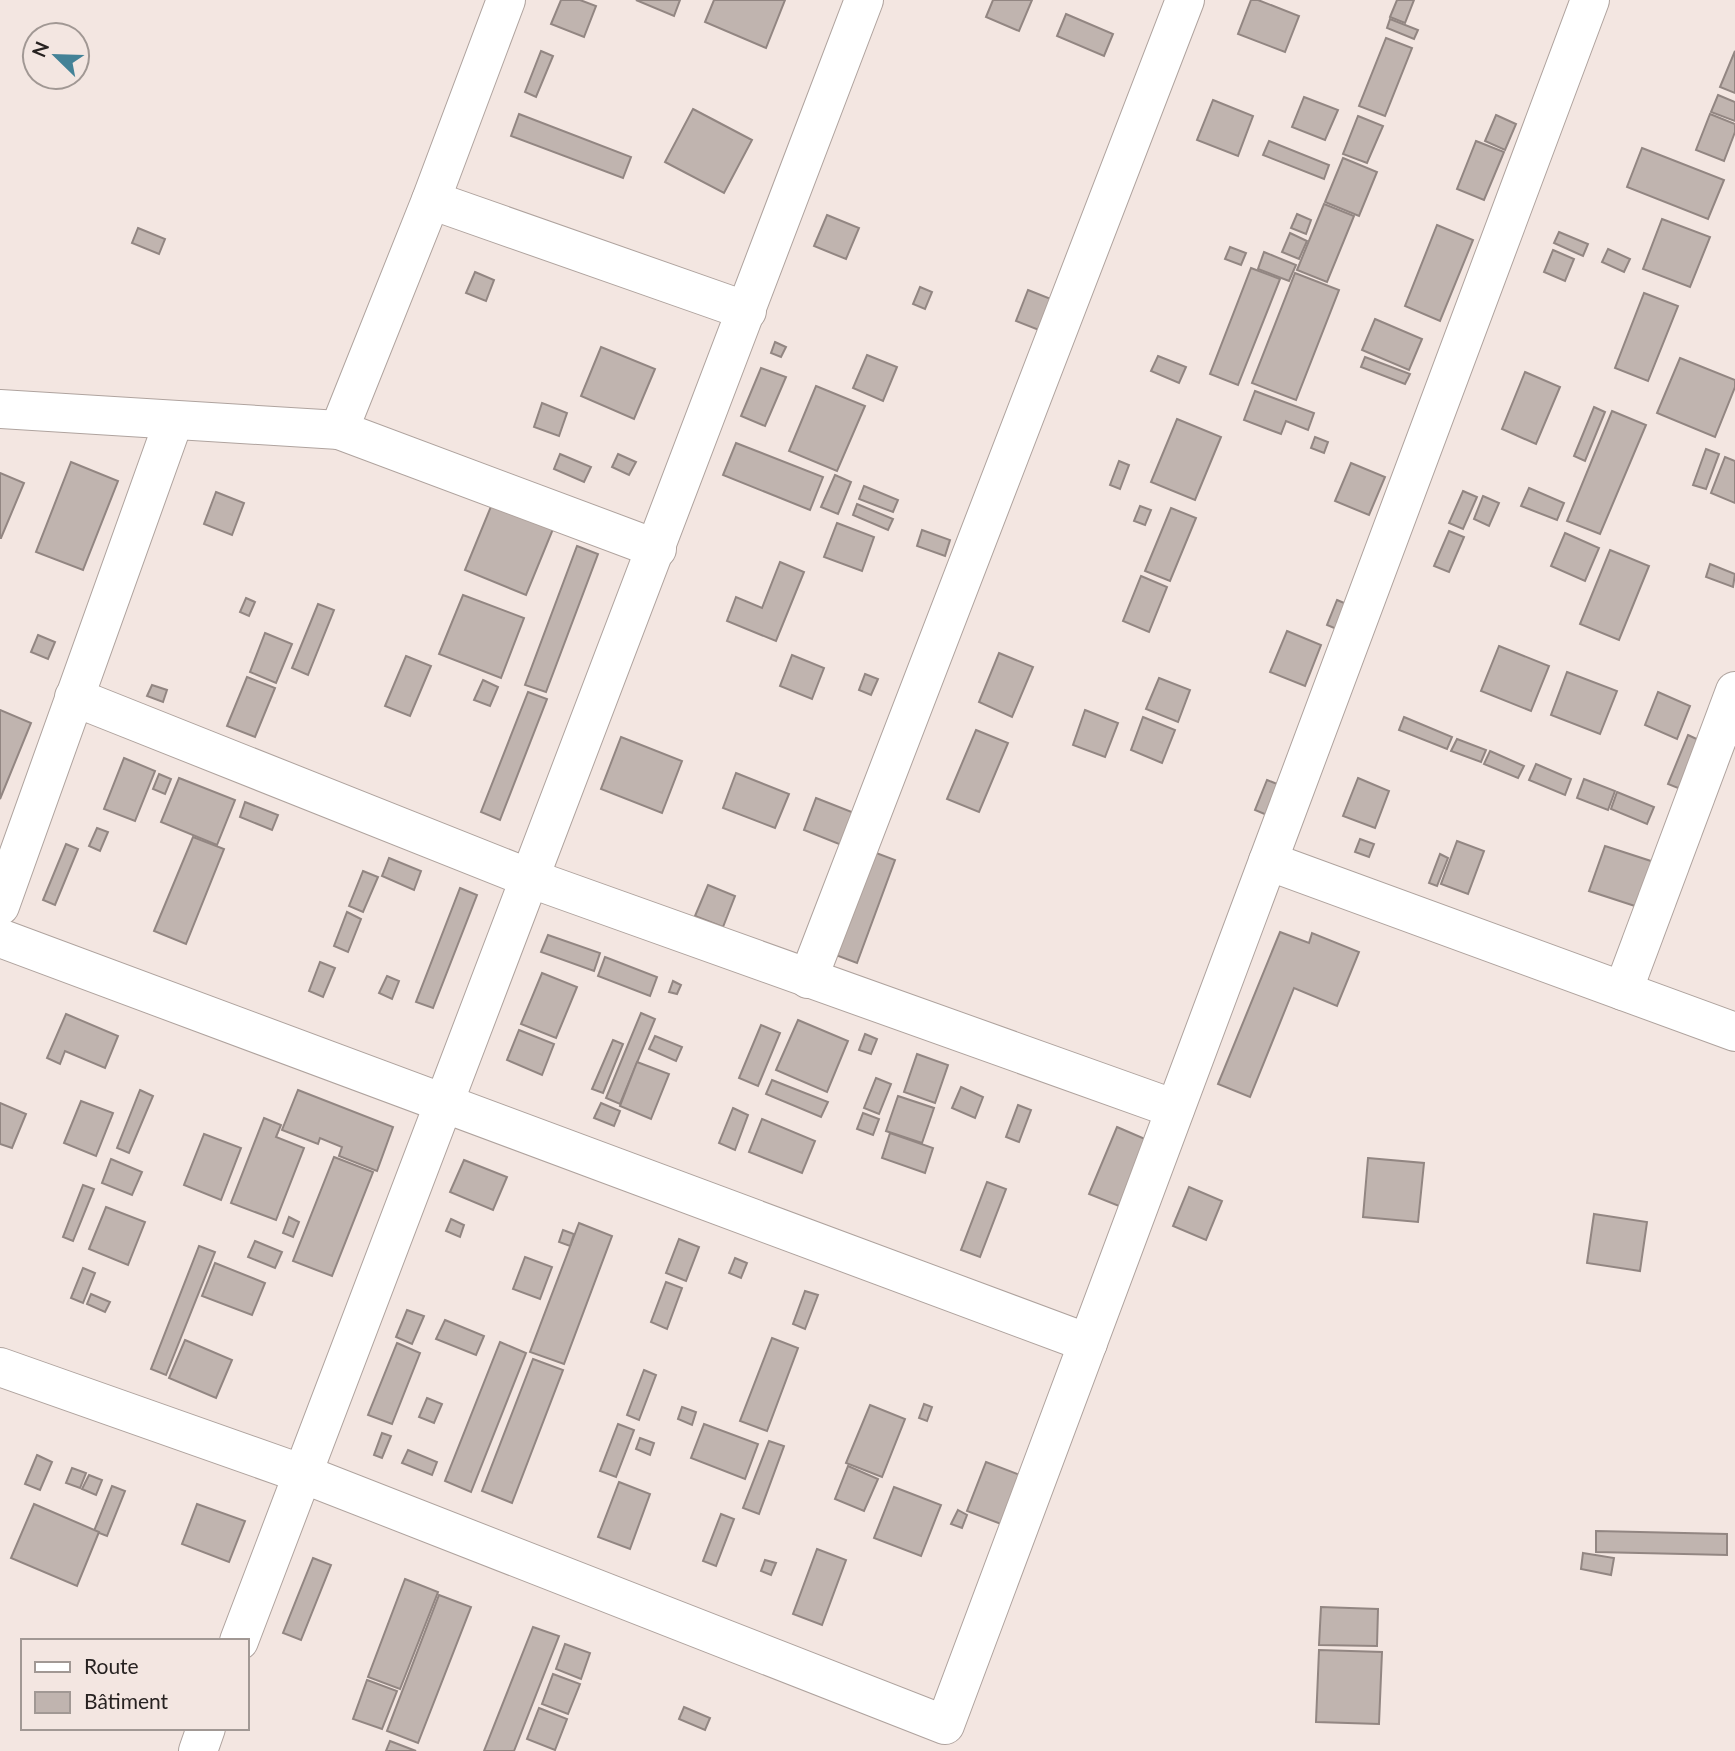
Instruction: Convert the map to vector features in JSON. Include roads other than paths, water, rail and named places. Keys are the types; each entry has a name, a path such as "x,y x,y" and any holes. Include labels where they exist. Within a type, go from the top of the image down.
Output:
{"street":[{"path":"339,430 431,200 506,0"},
{"path":"241,1639 864,0"},
{"path":"0,1367 303,1474 945,1725 1590,0"},
{"path":"808,979 1175,3"},
{"path":"431,200 747,311"},
{"path":"0,409 339,430 657,549"},
{"path":"0,906 174,420"},
{"path":"1623,991 1735,691"},
{"path":"74,698 529,878 1175,1109"},
{"path":"1268,862 1735,1032"},
{"path":"0,938 1088,1343"},
{"path":"198,1751 205,1730"}]}
